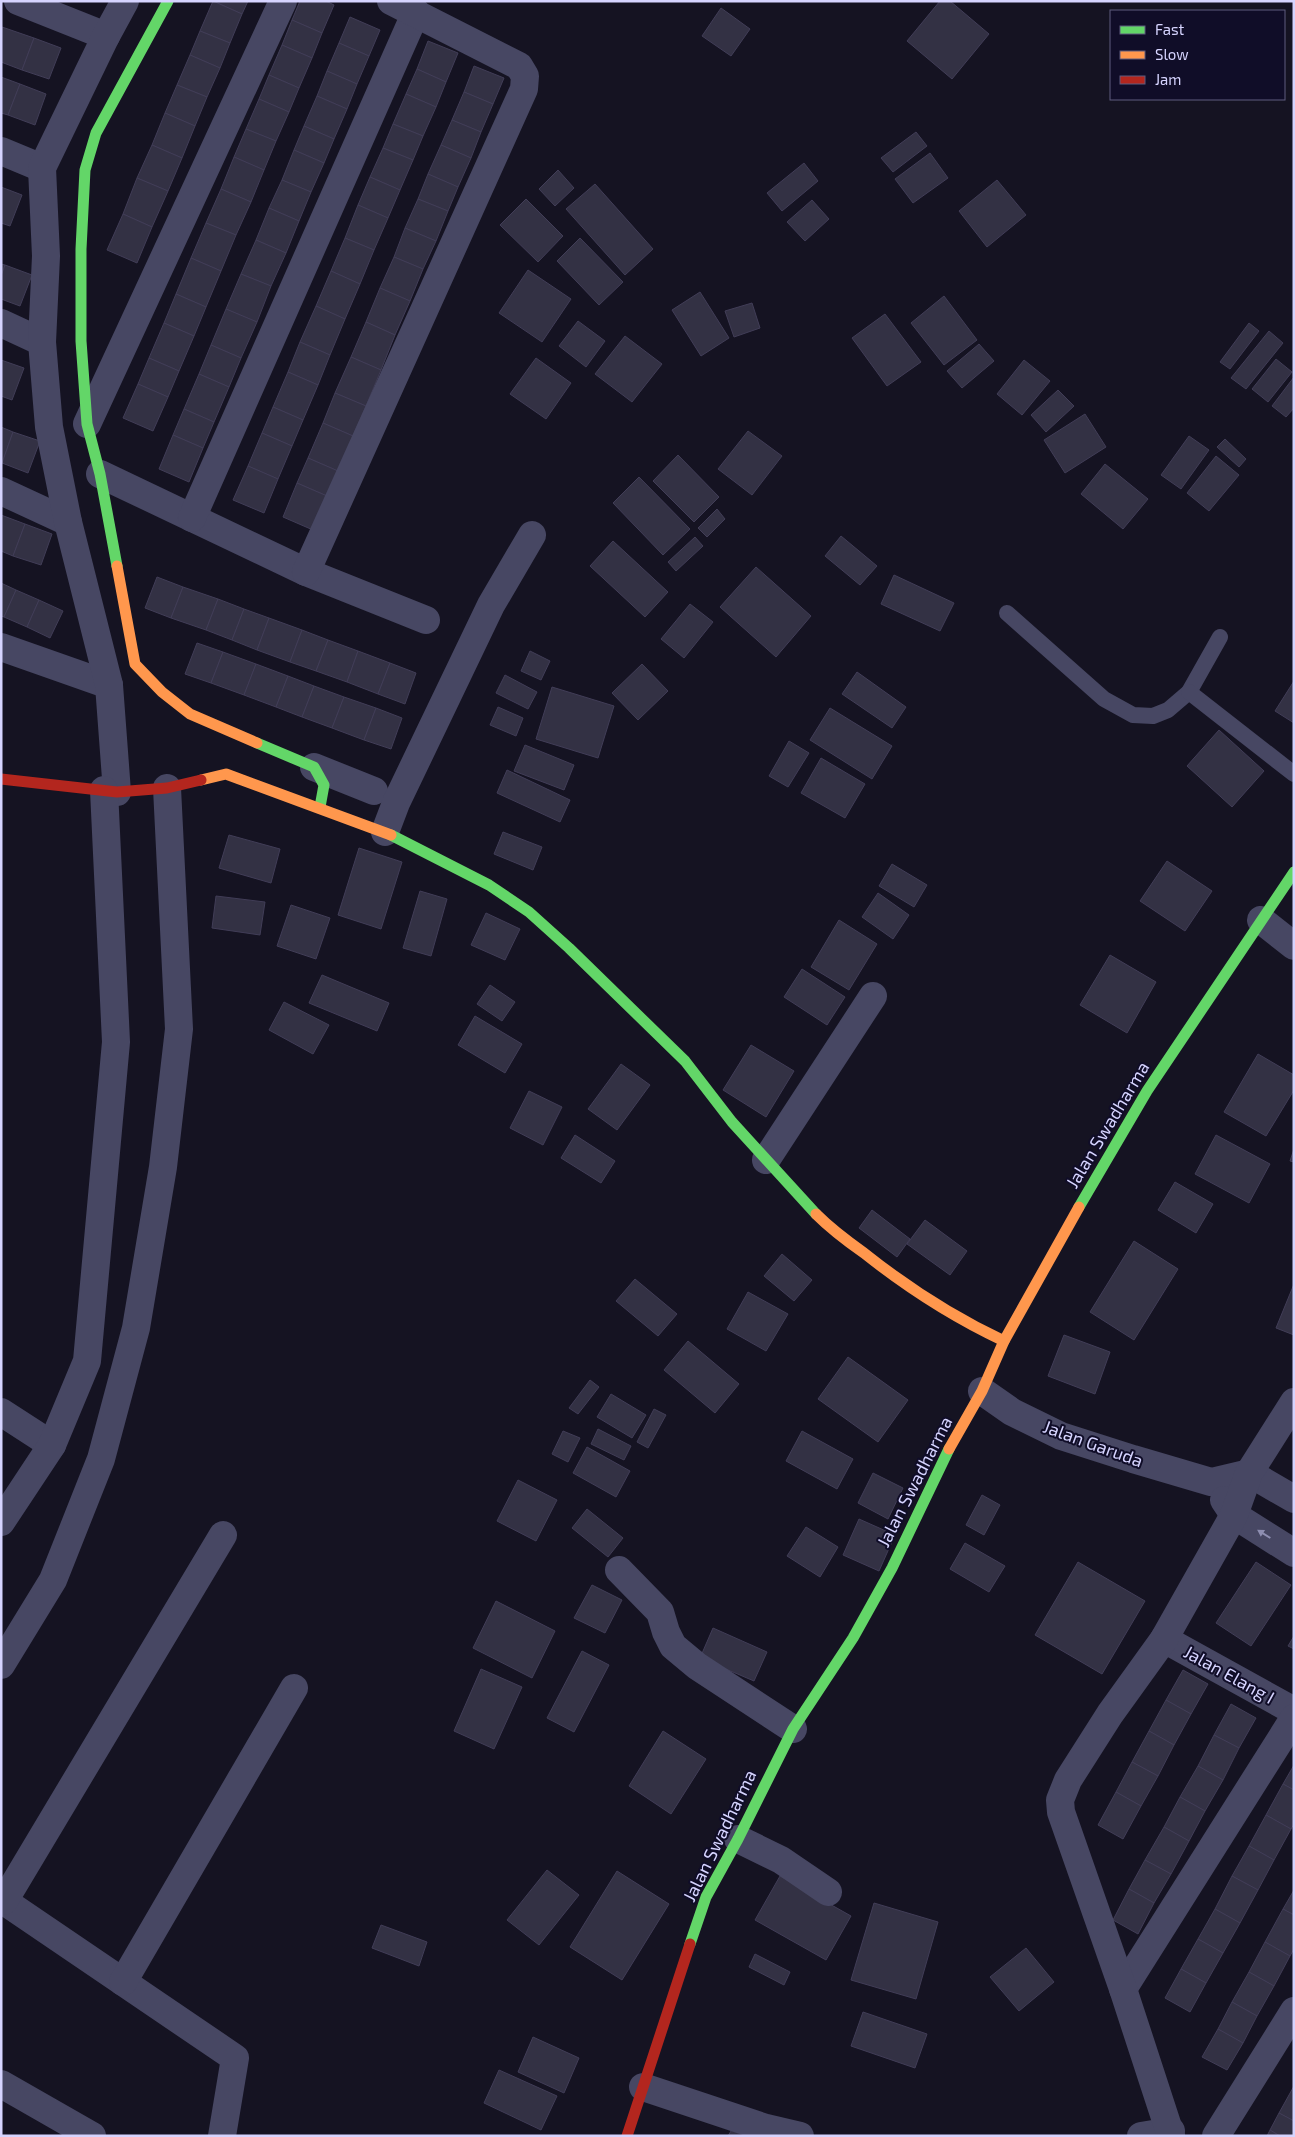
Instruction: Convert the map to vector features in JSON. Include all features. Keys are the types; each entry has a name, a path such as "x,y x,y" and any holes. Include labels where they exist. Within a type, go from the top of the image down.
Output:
{"street":[{"path":"18,1 106,36"},
{"path":"1,1522 52,1445 87,1361 116,1042 117,791 109,685 68,522 49,427 42,342 46,256 42,168 106,36 126,1"},
{"path":"168,1 96,133 85,170 81,249 81,341 87,424 100,474 135,664 162,692 190,714 374,792"},
{"path":"87,424 283,1"},
{"path":"306,572 524,89 525,76 519,66 416,12 391,1"},
{"path":"192,518 416,12"},
{"path":"1,152 42,168"},
{"path":"1,323 42,342"},
{"path":"100,474 306,572 426,620"},
{"path":"1,492 68,522"},
{"path":"385,832 396,803 492,605 532,534"},
{"path":"1,647 109,685"},
{"path":"314,767 324,785 320,807"},
{"path":"1,779 117,791 159,788 226,774 385,832 489,885 529,912 569,948 685,1061 732,1122 826,1225 895,1278 962,1320 1004,1341"},
{"path":"1,1665 54,1580 101,1459 136,1328 163,1167 179,1029 159,788"},
{"name":"Jalan Swadharma","path":"627,2136 706,1897 738,1839 792,1728 858,1629 892,1568 942,1461 982,1391 1004,1341 1076,1212 1147,1091 1294,872"},
{"path":"1261,920 1294,946"},
{"path":"766,1160 873,996"},
{"name":"Jalan Garuda","path":"982,1391 1012,1412 1061,1436 1212,1482"},
{"path":"1141,2136 1171,2133 1061,1812 1060,1800 1068,1780 1083,1754 1164,1639 1234,1515 1250,1473 1294,1402"},
{"path":"1,1412 52,1445"},
{"path":"1294,1499 1250,1473 1212,1482 1234,1515 1294,1553"},
{"path":"222,2136 235,2058 2,1900 223,1535"},
{"path":"619,1570 660,1612 666,1632 673,1646 697,1666 792,1728"},
{"name":"Jalan Elang I","path":"1164,1639 1294,1712"},
{"path":"123,1982 294,1688"},
{"path":"1123,1989 1294,1718"},
{"path":"738,1839 781,1860 828,1892"},
{"path":"1216,2136 1294,2011"},
{"path":"1,2084 92,2136"},
{"path":"643,2087 766,2128 800,2136"}],"lane":[{"path":"1007,613 1104,699 1133,715 1153,716 1168,710 1189,692 1220,637"},
{"path":"1189,692 1294,774"}],"building":[{"path":"213,1 248,1 242,14"},
{"path":"213,1 242,14 230,43 200,31"},
{"path":"300,1 326,1 334,5 322,33 292,20"},
{"path":"940,1 950,1 989,34 952,79 907,41"},
{"path":"721,8 750,29 731,56 702,36"},
{"path":"350,17 380,30 369,56 339,43"},
{"path":"292,20 322,33 312,58 282,45"},
{"path":"2,27 34,38 22,70 1,62"},
{"path":"200,31 230,43 220,68 190,55"},
{"path":"34,38 61,48 49,79 22,70"},
{"path":"428,41 458,53 446,82 417,69"},
{"path":"339,43 369,56 357,84 327,71"},
{"path":"282,45 312,58 299,88 269,75"},
{"path":"190,55 220,68 207,97 177,85"},
{"path":"474,66 504,78 493,104 464,92"},
{"path":"417,69 446,82 436,107 406,94"},
{"path":"327,71 357,84 347,109 317,96"},
{"path":"269,75 299,88 289,112 259,99"},
{"path":"1,77 20,84 8,115 1,113"},
{"path":"20,84 46,94 35,125 8,115"},
{"path":"177,85 207,97 195,126 165,113"},
{"path":"464,92 493,104 481,132 452,120"},
{"path":"406,94 436,107 423,136 393,124"},
{"path":"317,96 347,109 334,139 304,126"},
{"path":"259,99 289,112 276,141 246,129"},
{"path":"165,113 195,126 182,158 152,145"},
{"path":"452,120 481,132 471,158 441,145"},
{"path":"393,124 423,136 413,160 383,148"},
{"path":"304,126 334,139 324,163 294,150"},
{"path":"246,129 276,141 264,170 234,157"},
{"path":"916,132 927,146 893,172 881,158"},
{"path":"152,145 182,158 168,191 137,178"},
{"path":"441,145 471,158 458,187 428,174"},
{"path":"383,148 413,160 400,190 370,177"},
{"path":"294,150 324,163 311,192 282,180"},
{"path":"930,153 948,178 913,203 895,179"},
{"path":"234,157 264,170 251,202 221,189"},
{"path":"804,163 818,181 782,211 767,193"},
{"path":"558,170 574,188 555,206 539,189"},
{"path":"428,174 458,187 448,211 418,199"},
{"path":"370,177 400,190 388,218 358,205"},
{"path":"137,178 168,191 152,227 123,214"},
{"path":"282,180 311,192 299,221 269,208"},
{"path":"997,180 1026,215 987,247 959,211"},
{"path":"595,184 653,249 625,275 566,209"},
{"path":"1,187 22,195 10,226 1,223"},
{"path":"221,189 251,202 236,235 206,223"},
{"path":"418,199 448,211 436,241 405,228"},
{"path":"526,199 563,236 538,262 500,225"},
{"path":"812,200 829,219 805,241 787,222"},
{"path":"358,205 388,218 374,250 345,238"},
{"path":"269,208 299,221 286,253 256,240"},
{"path":"123,214 152,227 137,263 107,250"},
{"path":"206,223 236,235 221,271 191,258"},
{"path":"405,228 436,241 423,269 394,257"},
{"path":"345,238 374,250 360,284 331,271"},
{"path":"580,238 623,282 599,305 557,261"},
{"path":"256,240 286,253 271,286 241,274"},
{"path":"394,257 423,269 410,301 380,288"},
{"path":"191,258 221,271 206,307 176,294"},
{"path":"1,264 5,265 1,276"},
{"path":"5,265 32,275 20,306 1,299 1,276"},
{"path":"528,270 571,299 542,342 499,313"},
{"path":"331,271 360,284 345,319 316,306"},
{"path":"241,274 271,286 257,322 226,309"},
{"path":"380,288 410,301 395,335 366,322"},
{"path":"700,292 729,338 701,356 672,310"},
{"path":"176,294 206,307 194,336 164,323"},
{"path":"944,296 977,340 944,365 911,323"},
{"path":"752,303 760,328 734,337 725,311"},
{"path":"316,306 345,319 330,355 300,342"},
{"path":"226,309 257,322 241,358 211,345"},
{"path":"885,314 921,362 887,386 852,338"},
{"path":"578,321 605,341 586,367 559,346"},
{"path":"366,322 395,335 381,370 351,357"},
{"path":"164,323 194,336 179,371 149,358"},
{"path":"1249,323 1259,331 1230,369 1220,362"},
{"path":"1269,331 1283,343 1246,389 1231,378"},
{"path":"625,336 662,364 632,402 595,374"},
{"path":"300,342 330,355 318,385 288,372"},
{"path":"979,344 994,361 962,388 947,371"},
{"path":"211,345 241,358 229,387 199,374"},
{"path":"351,357 381,370 366,406 335,393"},
{"path":"149,358 179,371 168,397 138,384"},
{"path":"536,358 571,383 546,419 510,394"},
{"path":"1276,359 1292,372 1268,402 1252,389"},
{"path":"1,360 24,368 12,400 1,396"},
{"path":"1024,360 1050,381 1022,415 997,394"},
{"path":"288,372 318,385 303,420 273,407"},
{"path":"199,374 229,387 214,422 184,409"},
{"path":"1294,377 1294,408 1286,417 1272,406"},
{"path":"138,384 168,397 153,431 123,418"},
{"path":"1058,390 1074,406 1046,432 1031,415"},
{"path":"335,393 366,406 353,436 323,423"},
{"path":"273,407 303,420 292,446 262,433"},
{"path":"184,409 214,422 203,448 173,435"},
{"path":"1085,414 1106,447 1065,473 1044,440"},
{"path":"323,423 353,436 338,471 308,458"},
{"path":"1,427 13,432 2,463 1,463"},
{"path":"748,431 782,456 752,495 718,469"},
{"path":"13,432 40,441 28,473 2,463"},
{"path":"262,433 292,446 278,479 248,466"},
{"path":"173,435 203,448 189,482 159,469"},
{"path":"1189,436 1209,450 1181,489 1161,475"},
{"path":"1225,439 1246,459 1239,467 1217,447"},
{"path":"678,455 719,497 694,522 653,481"},
{"path":"1216,456 1239,475 1209,511 1187,493"},
{"path":"308,458 338,471 327,496 297,483"},
{"path":"1105,464 1148,499 1123,529 1081,494"},
{"path":"248,466 278,479 264,513 233,500"},
{"path":"639,477 690,529 663,555 613,503"},
{"path":"297,483 327,496 313,530 283,517"},
{"path":"717,509 725,519 707,537 698,528"},
{"path":"1,515 25,524 13,556 1,551"},
{"path":"25,524 52,534 41,565 13,556"},
{"path":"841,536 877,566 860,585 825,556"},
{"path":"695,537 703,546 676,571 668,562"},
{"path":"613,541 668,592 645,617 590,566"},
{"path":"756,567 811,616 776,657 720,607"},
{"path":"894,575 954,603 940,631 881,604"},
{"path":"157,577 183,587 171,618 145,608"},
{"path":"1,583 16,590 4,617 1,616"},
{"path":"183,587 218,599 206,630 171,618"},
{"path":"16,590 39,600 27,627 4,617"},
{"path":"218,599 244,609 232,640 206,630"},
{"path":"39,600 63,611 50,638 27,627"},
{"path":"690,604 713,622 684,658 661,639"},
{"path":"244,609 269,618 257,650 232,640"},
{"path":"269,618 302,630 290,662 257,650"},
{"path":"302,630 328,640 316,671 290,662"},
{"path":"328,640 358,651 347,682 316,671"},
{"path":"197,643 223,652 211,683 185,674"},
{"path":"358,651 390,663 378,694 347,682"},
{"path":"530,651 550,661 541,680 521,671"},
{"path":"223,652 256,664 244,695 211,683"},
{"path":"390,663 416,673 405,704 378,694"},
{"path":"256,664 288,676 276,707 244,695"},
{"path":"642,664 668,691 638,720 612,693"},
{"path":"857,672 906,707 892,728 842,694"},
{"path":"505,675 537,692 528,709 496,693"},
{"path":"288,676 314,686 302,717 276,707"},
{"path":"1294,681 1294,723 1275,711"},
{"path":"314,686 344,697 332,728 302,717"},
{"path":"552,687 614,706 598,758 536,739"},
{"path":"344,697 376,708 364,740 332,728"},
{"path":"498,707 523,718 516,736 490,725"},
{"path":"376,708 402,718 391,749 364,740"},
{"path":"830,708 892,746 872,779 810,740"},
{"path":"1219,730 1264,771 1232,807 1187,766"},
{"path":"789,741 809,753 788,787 769,776"},
{"path":"525,745 574,765 564,790 514,771"},
{"path":"821,758 865,784 845,818 801,793"},
{"path":"507,770 570,800 560,822 497,793"},
{"path":"503,832 542,847 533,870 494,854"},
{"path":"229,835 280,849 271,883 219,868"},
{"path":"359,848 402,862 381,929 338,915"},
{"path":"1167,861 1212,891 1185,931 1140,901"},
{"path":"892,864 927,885 914,907 879,886"},
{"path":"420,891 447,899 431,956 403,948"},
{"path":"878,893 909,915 893,939 862,917"},
{"path":"216,896 265,902 260,935 212,928"},
{"path":"291,905 330,918 316,959 277,946"},
{"path":"486,913 520,929 505,960 471,945"},
{"path":"839,920 877,944 849,990 811,967"},
{"path":"1110,955 1156,982 1127,1033 1080,1005"},
{"path":"802,969 845,997 827,1025 784,997"},
{"path":"322,975 389,1003 377,1031 309,1003"},
{"path":"490,985 515,1002 502,1021 477,1004"},
{"path":"284,1002 329,1025 313,1054 269,1030"},
{"path":"475,1016 522,1044 505,1073 458,1045"},
{"path":"751,1045 794,1071 766,1117 723,1090"},
{"path":"1258,1054 1294,1075 1294,1090 1266,1136 1224,1112"},
{"path":"621,1064 650,1085 617,1130 588,1109"},
{"path":"529,1091 562,1107 543,1145 510,1128"},
{"path":"575,1135 615,1161 601,1183 561,1158"},
{"path":"1216,1135 1270,1164 1249,1203 1195,1174"},
{"path":"1294,1149 1294,1162 1290,1161"},
{"path":"1175,1182 1213,1204 1196,1233 1158,1210"},
{"path":"872,1210 910,1239 897,1257 859,1228"},
{"path":"925,1220 967,1251 950,1275 907,1244"},
{"path":"1134,1241 1178,1269 1134,1340 1090,1312"},
{"path":"782,1254 812,1280 794,1301 764,1276"},
{"path":"635,1279 677,1314 658,1336 616,1301"},
{"path":"1294,1284 1294,1335 1276,1328"},
{"path":"748,1292 788,1314 766,1351 727,1329"},
{"path":"1064,1335 1110,1352 1095,1394 1048,1376"},
{"path":"688,1341 739,1384 715,1413 664,1370"},
{"path":"848,1357 908,1400 878,1442 818,1399"},
{"path":"590,1380 599,1387 578,1414 569,1408"},
{"path":"611,1394 646,1415 632,1438 597,1417"},
{"path":"654,1409 666,1415 648,1448 637,1442"},
{"path":"598,1429 631,1446 624,1460 591,1444"},
{"path":"563,1431 580,1438 568,1462 552,1454"},
{"path":"802,1431 853,1459 837,1489 786,1461"},
{"path":"587,1447 630,1471 616,1497 573,1473"},
{"path":"873,1473 903,1488 888,1519 858,1503"},
{"path":"518,1480 557,1500 536,1541 497,1521"},
{"path":"982,1495 1000,1505 984,1535 966,1525"},
{"path":"587,1509 623,1538 608,1557 572,1528"},
{"path":"859,1519 895,1535 879,1571 843,1555"},
{"path":"806,1527 838,1547 820,1577 787,1556"},
{"path":"965,1543 1005,1566 989,1592 950,1569"},
{"path":"1078,1562 1145,1601 1102,1674 1035,1635"},
{"path":"1256,1562 1291,1585 1251,1646 1216,1623"},
{"path":"592,1585 622,1600 605,1633 574,1618"},
{"path":"496,1601 555,1631 532,1678 473,1648"},
{"path":"713,1628 767,1652 754,1681 700,1658"},
{"path":"1294,1636 1294,1649 1288,1646"},
{"path":"582,1651 609,1665 574,1732 547,1718"},
{"path":"481,1669 522,1687 494,1749 454,1731"},
{"path":"1183,1670 1208,1684 1191,1714 1166,1700"},
{"path":"1166,1700 1191,1714 1174,1745 1149,1731"},
{"path":"1231,1704 1256,1718 1239,1748 1214,1735"},
{"path":"663,1731 706,1759 671,1814 629,1786"},
{"path":"1149,1731 1174,1745 1158,1776 1132,1762"},
{"path":"1214,1735 1239,1748 1223,1780 1198,1766"},
{"path":"1132,1762 1158,1776 1141,1806 1116,1792"},
{"path":"1294,1765 1294,1790 1283,1784"},
{"path":"1198,1766 1223,1780 1205,1811 1180,1797"},
{"path":"1283,1784 1294,1790 1294,1824 1291,1829 1266,1815"},
{"path":"1116,1792 1141,1806 1123,1839 1098,1825"},
{"path":"1180,1797 1205,1811 1189,1841 1164,1827"},
{"path":"1266,1815 1291,1829 1274,1860 1249,1846"},
{"path":"1164,1827 1189,1841 1171,1874 1145,1860"},
{"path":"1249,1846 1274,1860 1258,1890 1232,1876"},
{"path":"1145,1860 1171,1874 1154,1903 1129,1889"},
{"path":"547,1870 579,1895 539,1945 507,1920"},
{"path":"617,1871 669,1904 622,1980 570,1947"},
{"path":"780,1876 851,1916 826,1960 755,1920"},
{"path":"1232,1876 1258,1890 1240,1923 1215,1909"},
{"path":"1129,1889 1154,1903 1138,1934 1113,1920"},
{"path":"1294,1890 1294,1915 1283,1909"},
{"path":"874,1903 938,1922 916,1999 851,1980"},
{"path":"1215,1909 1240,1923 1223,1953 1198,1939"},
{"path":"1283,1909 1294,1915 1294,1949 1290,1956 1265,1942"},
{"path":"381,1925 427,1942 419,1966 372,1948"},
{"path":"1198,1939 1223,1953 1206,1983 1181,1969"},
{"path":"1265,1942 1290,1956 1274,1986 1249,1972"},
{"path":"1026,1948 1054,1982 1019,2011 990,1977"},
{"path":"755,1954 790,1972 784,1985 749,1967"},
{"path":"1181,1969 1206,1983 1190,2012 1165,1998"},
{"path":"1249,1972 1274,1986 1257,2016 1232,2002"},
{"path":"1232,2002 1257,2016 1243,2043 1218,2029"},
{"path":"863,2012 927,2034 915,2068 851,2046"},
{"path":"1218,2029 1243,2043 1227,2070 1202,2057"},
{"path":"533,2037 579,2058 564,2093 518,2072"},
{"path":"499,2070 557,2096 541,2130 484,2103"},
{"path":"1294,2086 1294,2121 1279,2113"},
{"path":"1279,2113 1294,2121 1294,2136 1280,2136 1270,2130"},
{"path":"734,2126 752,2136 728,2136"},
{"path":"1270,2130 1280,2136 1267,2136"}],"traffic: fast":[{"path":"117,566 100,474 87,424 81,341 81,249 85,170 96,133 168,1"},
{"path":"257,743 314,767 324,785 320,807"},
{"path":"391,835 489,885 529,912 569,948 685,1061 732,1122 816,1214"},
{"path":"1079,1207 1147,1091 1294,872"},
{"path":"690,1944 706,1897 738,1839 793,1729 853,1638 892,1568 949,1449"}],"traffic: slow":[{"path":"117,566 135,664 162,692 190,714 257,743"},
{"path":"201,780 226,774 391,835"},
{"path":"949,1449 982,1391 1004,1341 1079,1207"},
{"path":"816,1214 845,1239 914,1290 949,1312 1004,1341"}],"traffic: jam":[{"path":"1,779 117,792 167,788 201,780"},
{"path":"627,2136 690,1944"}]}
